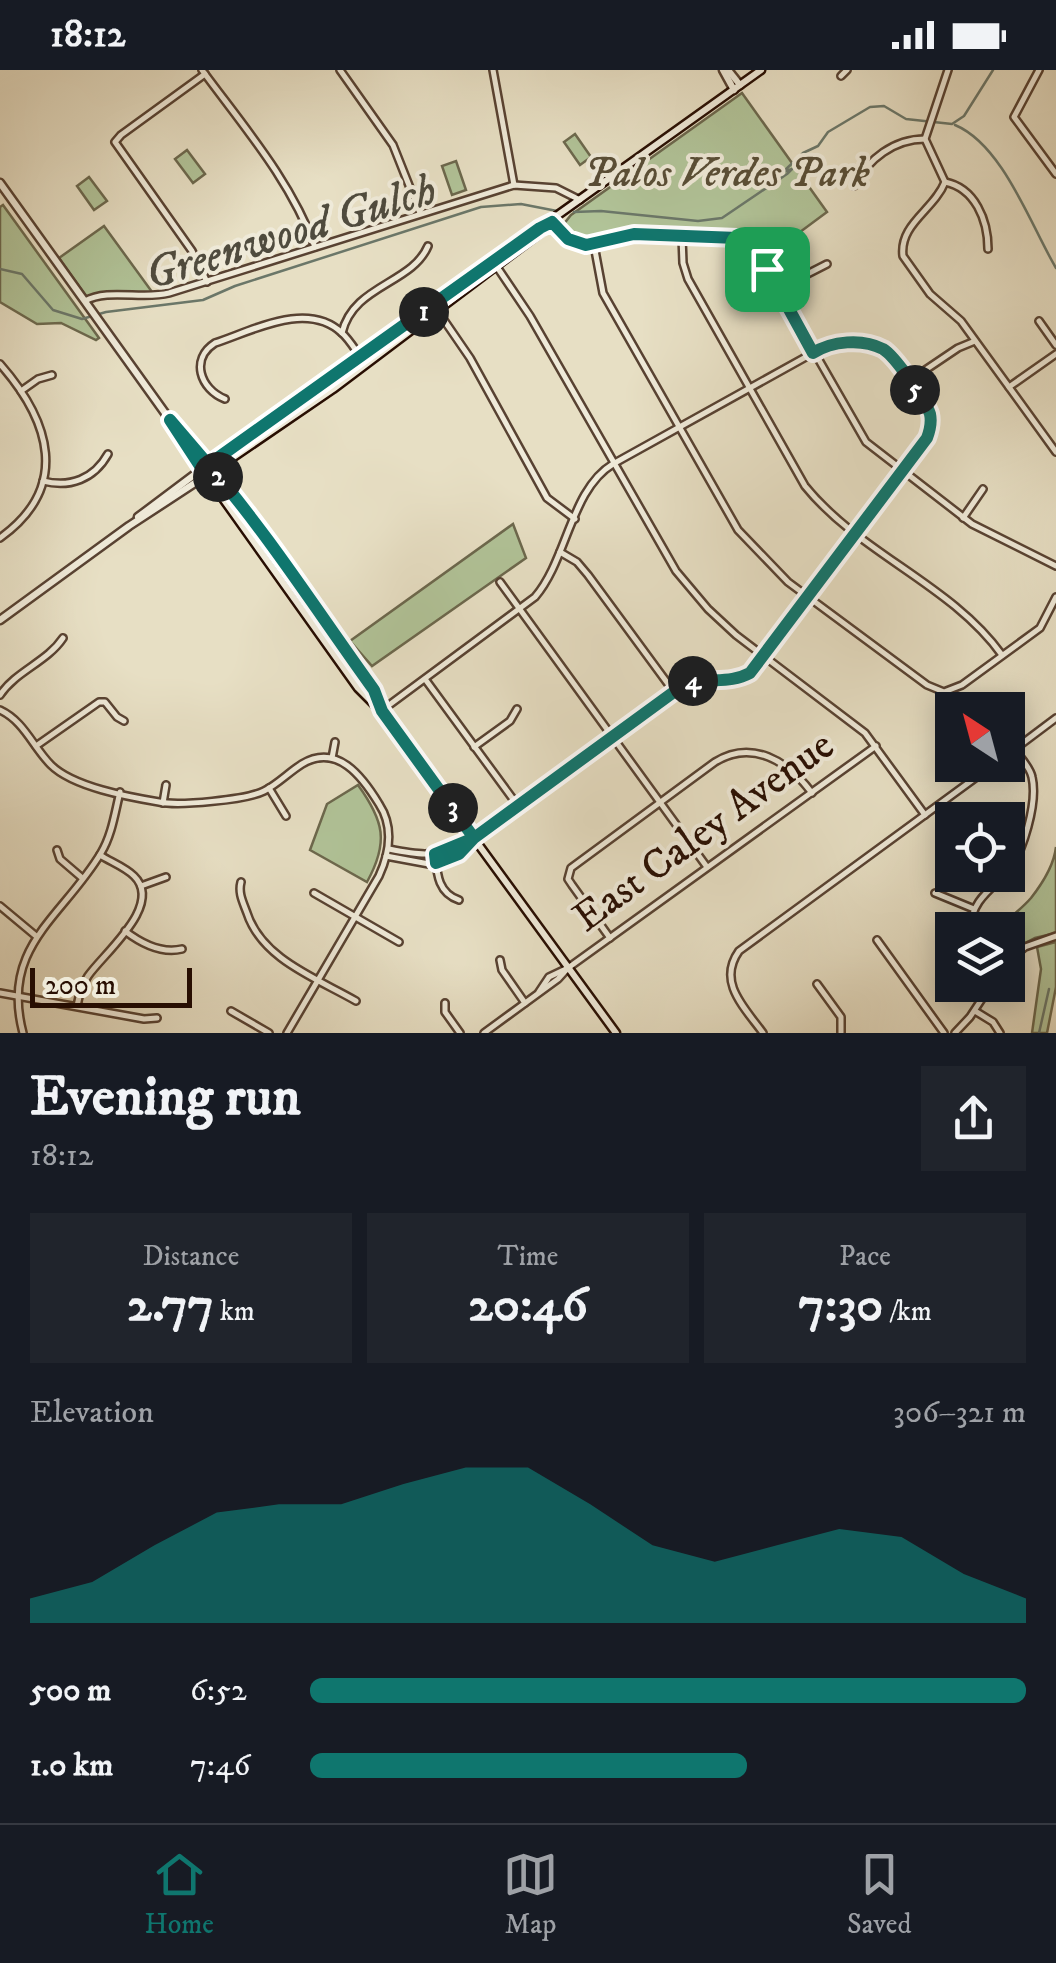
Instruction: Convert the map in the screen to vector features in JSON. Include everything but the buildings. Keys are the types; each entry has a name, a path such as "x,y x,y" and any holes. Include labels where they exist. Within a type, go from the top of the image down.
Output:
{"main road":[{"path":"725,70 737,88"},
{"path":"0,620 164,496 364,361 762,70"},
{"path":"0,183 170,420 374,690 382,711 616,1033"}],"street":[{"path":"340,70 396,151 420,214"},
{"path":"502,70 493,71 514,185"},
{"path":"947,70 926,136 945,182 936,199 906,233 902,250 926,288 961,321 1056,452"},
{"path":"1039,70 1014,117 1056,174"},
{"path":"207,282 192,251 115,142 204,72 285,183 302,212 315,247"},
{"path":"854,186 885,150 926,136"},
{"path":"945,182 966,191 977,205 988,249"},
{"path":"87,304 94,296 154,296 207,282 514,185 556,188 581,201"},
{"path":"552,222 568,239 594,245 628,235 763,239 766,264 778,289 866,442 963,518 1056,566"},
{"path":"682,237 685,274 805,486 857,534 978,624 1002,656"},
{"path":"594,245 601,289 738,530 768,564 809,598 935,690 956,689 1040,628 1056,597"},
{"path":"342,333 353,308 419,260 428,246"},
{"path":"495,263 530,316 676,571 708,609 855,724 876,746 925,815"},
{"path":"778,289 827,264"},
{"path":"436,308 470,358 547,498 575,520"},
{"path":"225,399 212,392 199,369 201,355 211,344 292,318 313,320 342,333 364,361"},
{"path":"1040,321 1056,345"},
{"path":"909,381 975,341"},
{"path":"382,711 540,592 592,481 613,464 747,389 836,342 875,346 888,352 928,408 931,426 927,438 750,673 741,678 698,680 674,692 474,838 459,854 436,863 388,852"},
{"path":"1009,388 1056,354"},
{"path":"0,364 36,414 46,458 43,481 32,508 0,538"},
{"path":"21,391 52,375"},
{"path":"43,481 59,485 76,482 103,463 108,454"},
{"path":"963,518 983,489"},
{"path":"560,552 577,562 588,575 674,692"},
{"path":"500,582 707,867"},
{"path":"0,695 63,638"},
{"path":"425,679 518,806"},
{"path":"36,746 104,698 124,720"},
{"path":"474,747 510,721 517,709"},
{"path":"0,710 14,718 62,774 164,803 251,796 305,762 332,758 354,769 387,821 388,852 379,876 287,1033"},
{"path":"1025,741 1056,718"},
{"path":"332,758 335,742"},
{"name":"East Caley Avenue","path":"484,1033 876,746"},
{"path":"610,938 568,879 570,868 722,758 743,752 762,753 778,760 812,792"},
{"path":"1025,768 1033,781 1025,835"},
{"path":"763,1033 732,989 730,973 736,956 970,782"},
{"path":"164,803 166,786"},
{"path":"269,788 286,816"},
{"path":"23,1033 18,995 22,968 36,936 100,855 120,792"},
{"path":"388,852 435,854 474,838"},
{"path":"57,850 60,859 82,878"},
{"path":"435,854 441,886 450,897 460,900"},
{"path":"77,1006 88,978 142,908 141,886 133,875 100,855"},
{"path":"141,886 166,877"},
{"path":"241,882 240,891 258,938 272,952 356,1000"},
{"path":"973,912 985,892"},
{"path":"314,893 399,942"},
{"path":"935,893 974,909"},
{"path":"0,906 36,936"},
{"path":"125,931 146,946 173,951 182,948"},
{"path":"1025,947 1056,936"},
{"path":"876,940 944,1033"},
{"path":"500,960 502,970 526,1003"},
{"path":"818,984 841,1017 841,1033"},
{"path":"0,993 144,1019 157,1018"},
{"path":"955,1033 981,1002"},
{"path":"445,1003 445,1012 460,1033"},
{"path":"231,1011 269,1033"},
{"path":"975,1011 1000,1033"}],"green space":[{"name":"Palos Verdes Park","path":"742,93 827,212 796,235 633,229 596,240 572,234 563,225 571,215"},
{"path":"575,134 591,157 580,165 564,142"},
{"path":"187,150 205,174 193,183 175,159"},
{"path":"456,161 466,190 452,195 442,166"},
{"path":"89,177 107,201 94,210 77,186"},
{"name":"Greenwood Gulch","path":"3,205 99,338 61,323 37,324 0,302"},
{"path":"104,226 155,296 88,299 59,258"},
{"path":"513,524 526,558 372,666 350,641"},
{"path":"358,785 380,832 379,855 367,882 310,850 327,804"},
{"path":"1056,847 1056,933 1025,943 1025,912 1016,912 1031,898 1053,861"},
{"path":"1056,942 1056,987 1047,1033 1032,1033 1041,969 1037,947"}],"waterway":[{"name":"Greenwood Gulch","path":"574,212 698,221 722,218 787,174 792,169 783,172 803,153 818,146 828,132 870,107 884,106 906,119 952,124 964,116 993,70"},
{"path":"955,125 972,135 1001,168 1056,268"},
{"name":"Greenwood Gulch","path":"0,269 22,274 53,310 82,319 106,312 203,300 235,286 481,207 521,204 557,211"},
{"path":"1039,1033 1049,989"}],"route":[{"path":"767,269 763,239 634,234 586,245 568,239 552,222 540,228 361,358 312,390 208,464 202,469 170,420 187,436 205,461 208,464 214,471 241,509 276,554 474,838 464,851 436,863 435,854 474,838 682,686 698,680 736,680 755,669 927,438 931,421 928,408 888,352 875,346 836,342 813,353 767,269"}]}
